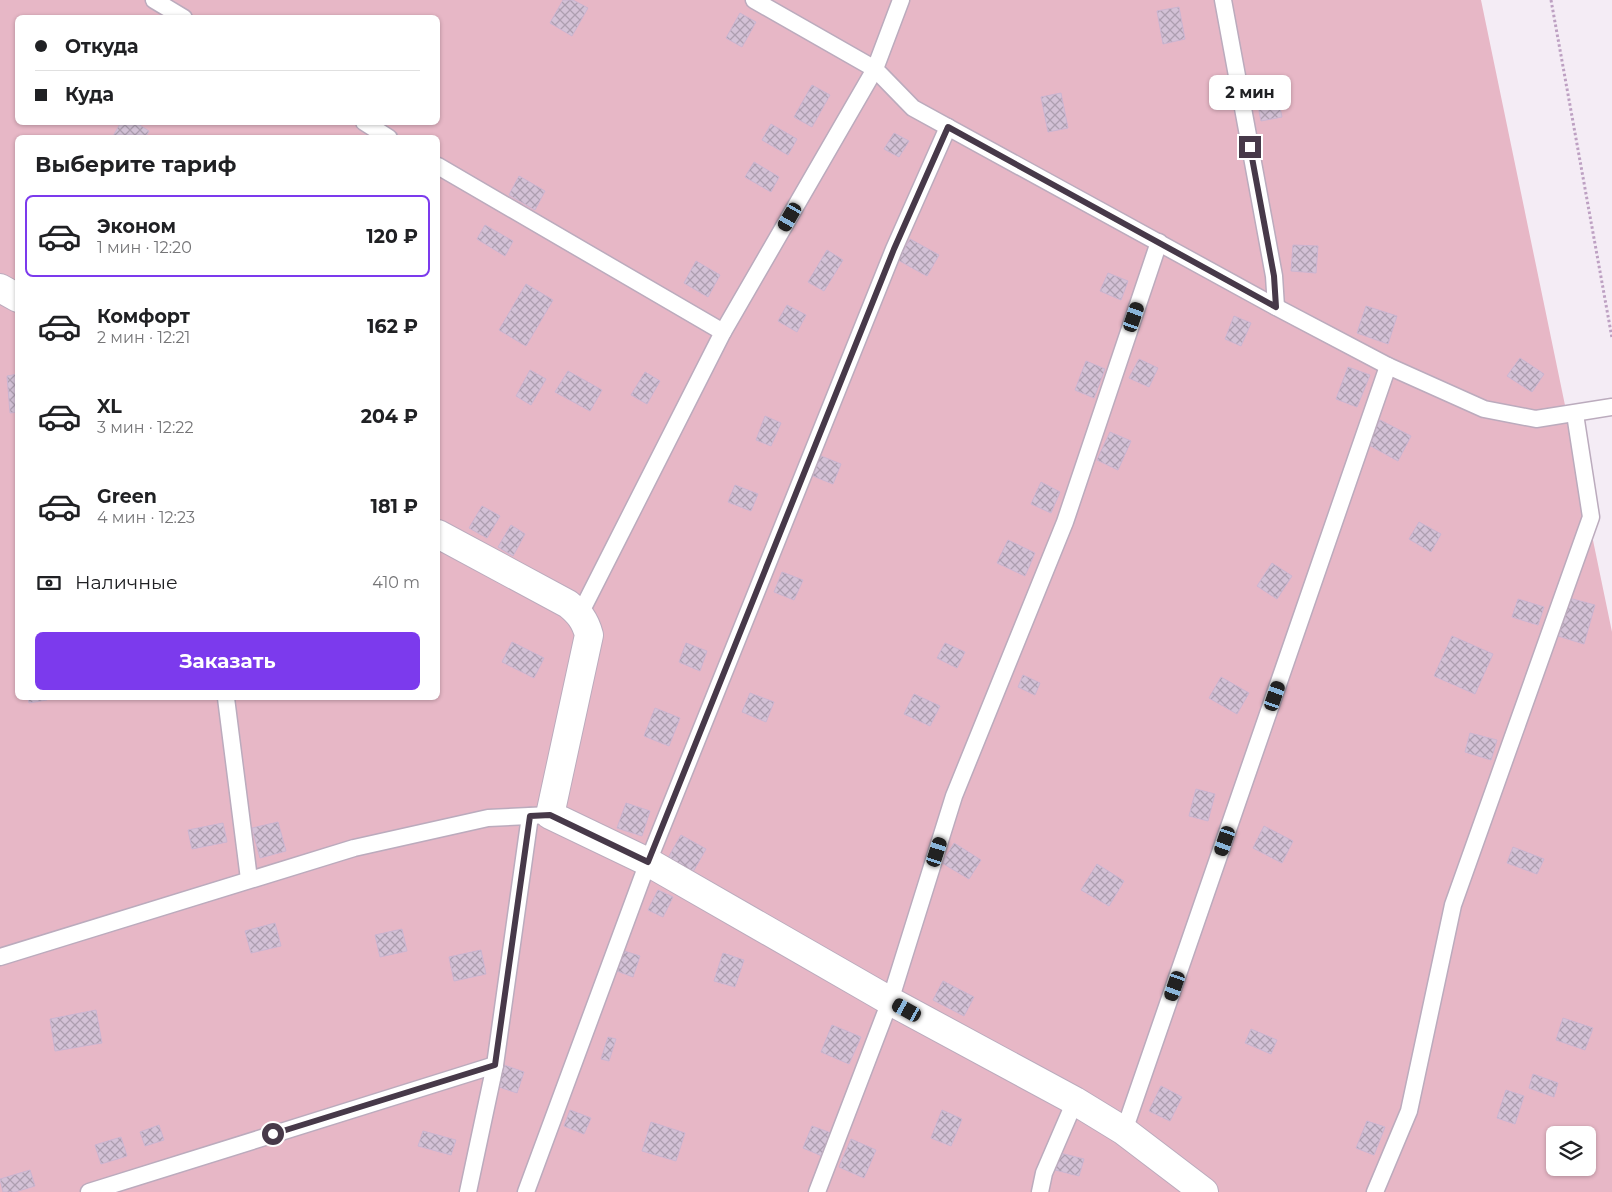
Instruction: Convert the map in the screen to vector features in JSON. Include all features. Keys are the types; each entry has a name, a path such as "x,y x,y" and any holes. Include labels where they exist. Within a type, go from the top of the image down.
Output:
{"street":[{"path":"0,288 15,296"},
{"path":"440,535 568,604 580,614 586,624 589,635 540,815 648,862 890,1001 1075,1102 1124,1131 1204,1192"}],"lane":[{"path":"154,0 179,15"},
{"path":"754,0 875,69 913,108 1276,307 1388,366 1484,408 1536,419 1612,407"},
{"path":"580,614 723,332 875,69 901,0"},
{"path":"1223,0 1274,276 1276,307"},
{"path":"369,125 384,135"},
{"path":"526,1192 648,862 894,249 948,127"},
{"path":"440,167 723,332"},
{"path":"817,1192 890,1001 954,796 1065,522 1159,242"},
{"path":"1124,1131 1388,366"},
{"path":"1375,1192 1409,1111 1453,905 1591,516 1575,414"},
{"path":"226,700 249,879"},
{"path":"0,957 354,848 488,818 540,815 495,1065 468,1192"},
{"path":"89,1192 495,1065"},
{"path":"1040,1192 1044,1174 1075,1102"}],"path":[{"path":"1551,0 1612,338"}],"shaded area":[{"path":"0,0 1481,0 1612,632 1612,1192 0,1192"}],"building":[{"path":"563,0 573,0 588,8 572,36 550,23"},
{"path":"1179,7 1185,39 1163,44 1157,11"},
{"path":"740,13 756,22 742,47 726,38"},
{"path":"1274,78 1282,117 1261,121 1253,82"},
{"path":"812,85 830,95 812,127 794,117"},
{"path":"1061,93 1068,128 1048,132 1041,97"},
{"path":"771,124 797,139 788,155 762,140"},
{"path":"119,125 140,125 149,131 147,135 114,135"},
{"path":"894,133 909,141 899,157 884,149"},
{"path":"754,162 779,177 771,192 745,177"},
{"path":"519,176 545,191 535,210 509,195"},
{"path":"485,225 513,241 505,256 477,239"},
{"path":"910,239 939,255 927,276 898,260"},
{"path":"1293,245 1318,246 1316,273 1291,271"},
{"path":"827,250 843,260 824,291 808,282"},
{"path":"696,261 720,275 708,297 684,283"},
{"path":"1108,273 1128,281 1121,300 1100,291"},
{"path":"526,284 553,300 526,346 499,330"},
{"path":"787,305 806,315 797,332 778,321"},
{"path":"1366,306 1397,316 1388,344 1357,333"},
{"path":"1234,316 1251,323 1241,346 1225,339"},
{"path":"1520,358 1544,374 1532,392 1507,376"},
{"path":"1139,359 1158,368 1149,387 1129,378"},
{"path":"1086,361 1105,369 1094,398 1075,390"},
{"path":"1348,367 1370,375 1357,407 1336,399"},
{"path":"530,370 546,379 531,405 516,396"},
{"path":"568,371 602,390 590,411 555,392"},
{"path":"645,372 660,381 647,404 631,395"},
{"path":"15,375 15,412 10,413 7,376"},
{"path":"765,416 781,423 771,446 756,440"},
{"path":"1380,420 1411,436 1398,461 1367,444"},
{"path":"1110,432 1131,441 1118,470 1097,460"},
{"path":"816,454 841,464 833,484 808,474"},
{"path":"1041,482 1060,492 1051,513 1031,504"},
{"path":"735,485 758,494 751,511 728,502"},
{"path":"482,506 500,516 487,538 469,528"},
{"path":"1419,522 1441,534 1431,552 1409,539"},
{"path":"511,525 525,534 513,556 498,547"},
{"path":"1008,540 1035,553 1025,576 997,563"},
{"path":"1272,563 1292,576 1277,599 1257,586"},
{"path":"782,572 803,580 794,600 774,592"},
{"path":"1569,598 1595,605 1584,644 1558,636"},
{"path":"1518,599 1544,607 1538,625 1512,617"},
{"path":"1452,636 1493,654 1475,694 1434,676"},
{"path":"512,642 544,658 534,678 502,662"},
{"path":"686,643 707,651 700,671 679,662"},
{"path":"945,643 965,652 957,668 937,658"},
{"path":"1023,675 1040,683 1035,695 1018,687"},
{"path":"1221,677 1249,693 1237,714 1209,698"},
{"path":"750,693 774,702 766,722 742,712"},
{"path":"914,694 940,706 930,726 904,714"},
{"path":"28,700 47,700 29,703"},
{"path":"655,708 680,718 669,746 644,736"},
{"path":"1470,733 1497,740 1491,760 1465,752"},
{"path":"1196,789 1215,794 1208,821 1189,816"},
{"path":"626,803 650,811 642,836 617,828"},
{"path":"278,822 286,851 260,858 252,828"},
{"path":"223,823 227,842 192,849 188,830"},
{"path":"1264,826 1293,841 1282,863 1253,848"},
{"path":"681,835 706,849 693,872 668,858"},
{"path":"954,843 981,860 969,879 942,863"},
{"path":"1513,847 1544,859 1537,874 1507,863"},
{"path":"1097,864 1124,881 1109,906 1081,890"},
{"path":"658,890 673,897 663,917 648,910"},
{"path":"275,923 281,946 251,953 245,931"},
{"path":"402,929 407,951 380,957 375,935"},
{"path":"481,950 486,974 454,981 449,957"},
{"path":"624,951 640,956 633,977 617,971"},
{"path":"723,953 744,960 735,987 714,981"},
{"path":"943,981 974,997 964,1016 933,1000"},
{"path":"96,1010 102,1043 55,1051 50,1019"},
{"path":"1563,1018 1593,1028 1585,1050 1556,1040"},
{"path":"832,1025 861,1037 849,1064 821,1052"},
{"path":"1251,1029 1277,1040 1271,1054 1245,1043"},
{"path":"608,1037 616,1039 609,1061 601,1059"},
{"path":"504,1065 524,1072 517,1093 496,1086"},
{"path":"1533,1074 1558,1083 1554,1097 1529,1088"},
{"path":"1161,1086 1182,1097 1170,1121 1149,1111"},
{"path":"1506,1090 1524,1096 1515,1124 1497,1118"},
{"path":"570,1110 591,1118 584,1134 564,1126"},
{"path":"942,1110 962,1119 951,1146 931,1138"},
{"path":"1367,1121 1385,1127 1374,1155 1356,1148"},
{"path":"651,1122 685,1133 676,1161 642,1151"},
{"path":"159,1125 164,1140 145,1146 140,1132"},
{"path":"812,1126 831,1133 822,1156 803,1148"},
{"path":"423,1131 456,1140 451,1155 418,1146"},
{"path":"121,1137 127,1156 101,1164 95,1145"},
{"path":"851,1139 876,1150 864,1178 839,1167"},
{"path":"1060,1153 1084,1159 1079,1176 1055,1170"},
{"path":"30,1170 35,1186 15,1192 3,1192 0,1179"}],"route":[{"path":"273,1134 495,1065 530,816 550,815 648,862 894,249 948,127 1276,307 1274,276 1250,147"}]}
